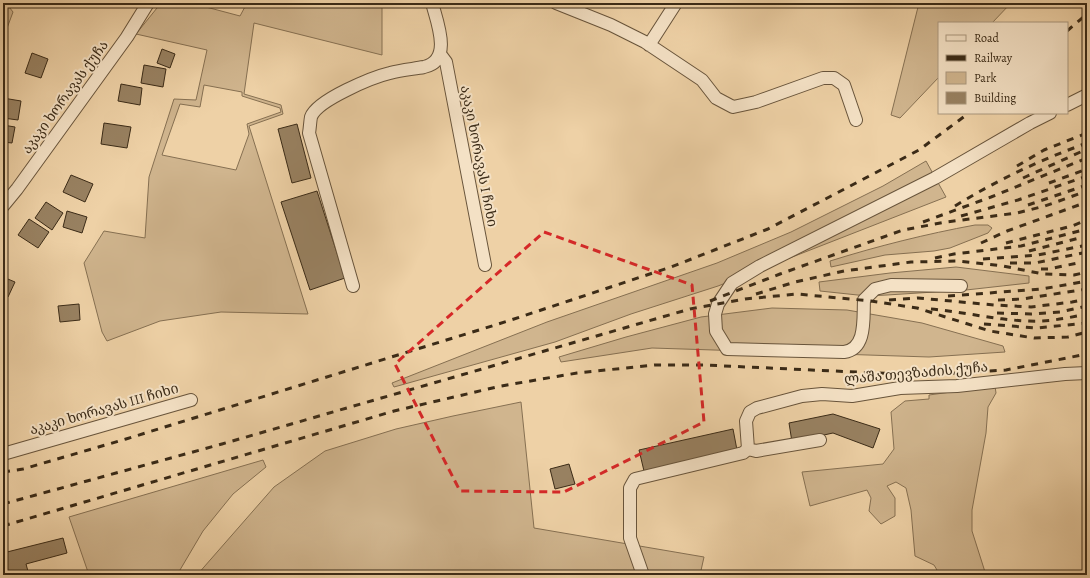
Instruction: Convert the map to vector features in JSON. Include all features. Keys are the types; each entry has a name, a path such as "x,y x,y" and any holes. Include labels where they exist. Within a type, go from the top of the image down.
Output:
{"street":[{"name":"აკაკი ხორავას ქუჩა","path":"3,206 17,189 127,36 148,3"},
{"path":"353,286 309,133 311,117 318,108 326,102 359,84 392,72 429,66 434,63 440,54 441,40 432,3"},
{"path":"556,3 611,26 650,45 702,80 716,98 733,107 756,102 823,78 834,78 844,85 856,120"},
{"path":"650,45 676,3"},
{"name":"აკაკი ხორავას I ჩიხი","path":"440,54 446,62 485,265"},
{"path":"1068,104 1087,95"},
{"path":"961,286 891,285 875,289 864,300 862,338 851,351 727,349 716,331 715,314 718,304 732,283 760,266 936,178 1030,122 1048,114"},
{"name":"ლაშა თევზაძის ქუჩა","path":"748,449 746,421 750,412 757,408 802,396 822,394 852,396 900,388 957,386 1064,374 1087,373"},
{"name":"აკაკი ხორავას III ჩიხი","path":"3,454 191,400"},
{"path":"643,575 630,538 630,488 635,479 743,453 748,449 756,451 820,440"}],"highlighted area":[{"path":"544,232 692,285 704,422 564,492 460,491 395,364"}],"green space":[{"path":"3,3 6,3 13,12 3,39"},
{"path":"161,3 191,3 240,16 247,3 382,3 382,55 254,23 244,94 281,105 283,114 249,126 308,314 221,312 160,321 107,341 102,332 84,263 104,231 145,238 149,177 174,99 196,100 207,50 136,34","holes":["204,85 242,92 242,96 280,108 281,112 247,124 249,134 236,170 162,155 180,104 200,107"]},
{"path":"919,3 1011,3 993,22 938,22 938,78 900,118 891,115"},
{"path":"926,161 946,197 718,286 631,314 555,342 394,387 392,383 547,322 717,263 791,232 883,186"},
{"path":"975,225 988,225 992,228 988,233 950,248 934,251 885,255 831,267 830,261 884,245"},
{"path":"956,267 1029,276 1029,283 966,290 867,296 820,291 819,282 890,273"},
{"path":"772,308 847,310 922,323 1003,346 1005,352 929,357 652,348 561,362 559,357 701,317"},
{"path":"995,386 996,393 988,407 986,433 972,510 972,531 986,575 940,575 934,565 915,556 911,510 906,488 896,482 887,486 895,498 895,516 881,524 869,511 871,498 867,490 810,506 802,472 883,464 894,449 891,412 905,401 929,399 929,395"},
{"path":"521,402 534,528 704,557 700,575 197,575 274,487 325,451 396,429"},
{"path":"263,460 266,467 233,494 203,531 177,575 89,575 69,517"}],"building":[{"path":"162,49 175,54 170,68 157,63"},
{"path":"32,53 48,59 41,78 25,73"},
{"path":"144,65 166,69 163,87 141,83"},
{"path":"121,84 142,88 140,105 118,101"},
{"path":"3,98 21,101 18,120 3,118"},
{"path":"104,123 131,127 127,148 101,144"},
{"path":"297,124 311,178 292,183 278,129"},
{"path":"3,125 15,127 12,143 3,142"},
{"path":"71,175 93,184 85,202 63,192"},
{"path":"317,191 345,278 310,290 281,202"},
{"path":"46,202 63,213 52,230 35,218"},
{"path":"67,211 87,217 82,233 63,227"},
{"path":"29,219 49,232 38,248 18,235"},
{"path":"3,277 15,282 8,297 3,295"},
{"path":"79,304 80,320 60,322 58,306"},
{"path":"833,414 880,429 873,448 833,433 792,442 789,423"},
{"path":"733,429 737,450 644,471 639,450"},
{"path":"569,464 575,484 555,489 550,469"},
{"path":"63,538 67,553 26,564 29,575 7,575 3,560 3,553"}],"railway":[{"path":"1068,30 1087,14"},
{"path":"3,472 23,469 126,439 508,321 671,267 768,229 919,150 968,114"},
{"path":"1017,166 1044,150 1087,133"},
{"path":"955,206 1019,171 1052,156 1087,143"},
{"path":"1023,178 1087,149"},
{"path":"923,222 991,197 1087,158"},
{"path":"1049,183 1087,169"},
{"path":"961,216 1018,200 1087,176"},
{"path":"1028,205 1087,185"},
{"path":"710,301 903,230 946,222 1017,213 1045,206 1087,191"},
{"path":"981,243 1007,231 1087,202"},
{"path":"1006,243 1072,226 1087,220"},
{"path":"935,258 954,254 1021,246 1087,229"},
{"path":"1029,251 1087,236"},
{"path":"983,259 1038,255 1087,245"},
{"path":"1010,263 1035,263 1087,252"},
{"path":"756,294 795,282 844,271 911,262 957,261 1003,266 1043,274 1074,275 1087,272"},
{"path":"1041,269 1049,269 1087,261"},
{"path":"948,296 1042,289 1087,281"},
{"path":"998,300 1022,299 1087,289"},
{"path":"3,504 222,444 690,309 745,299 797,294 871,301 917,308 990,331 1034,338 1068,337 1087,332"},
{"path":"889,300 918,298 1031,307 1087,299"},
{"path":"997,313 1031,314 1060,312 1087,306"},
{"path":"931,309 1029,321 1051,320 1087,314"},
{"path":"984,324 1037,328 1087,323"},
{"path":"3,526 394,411 501,386 577,373 655,365 704,365 920,375 1006,370 1087,354"}]}
